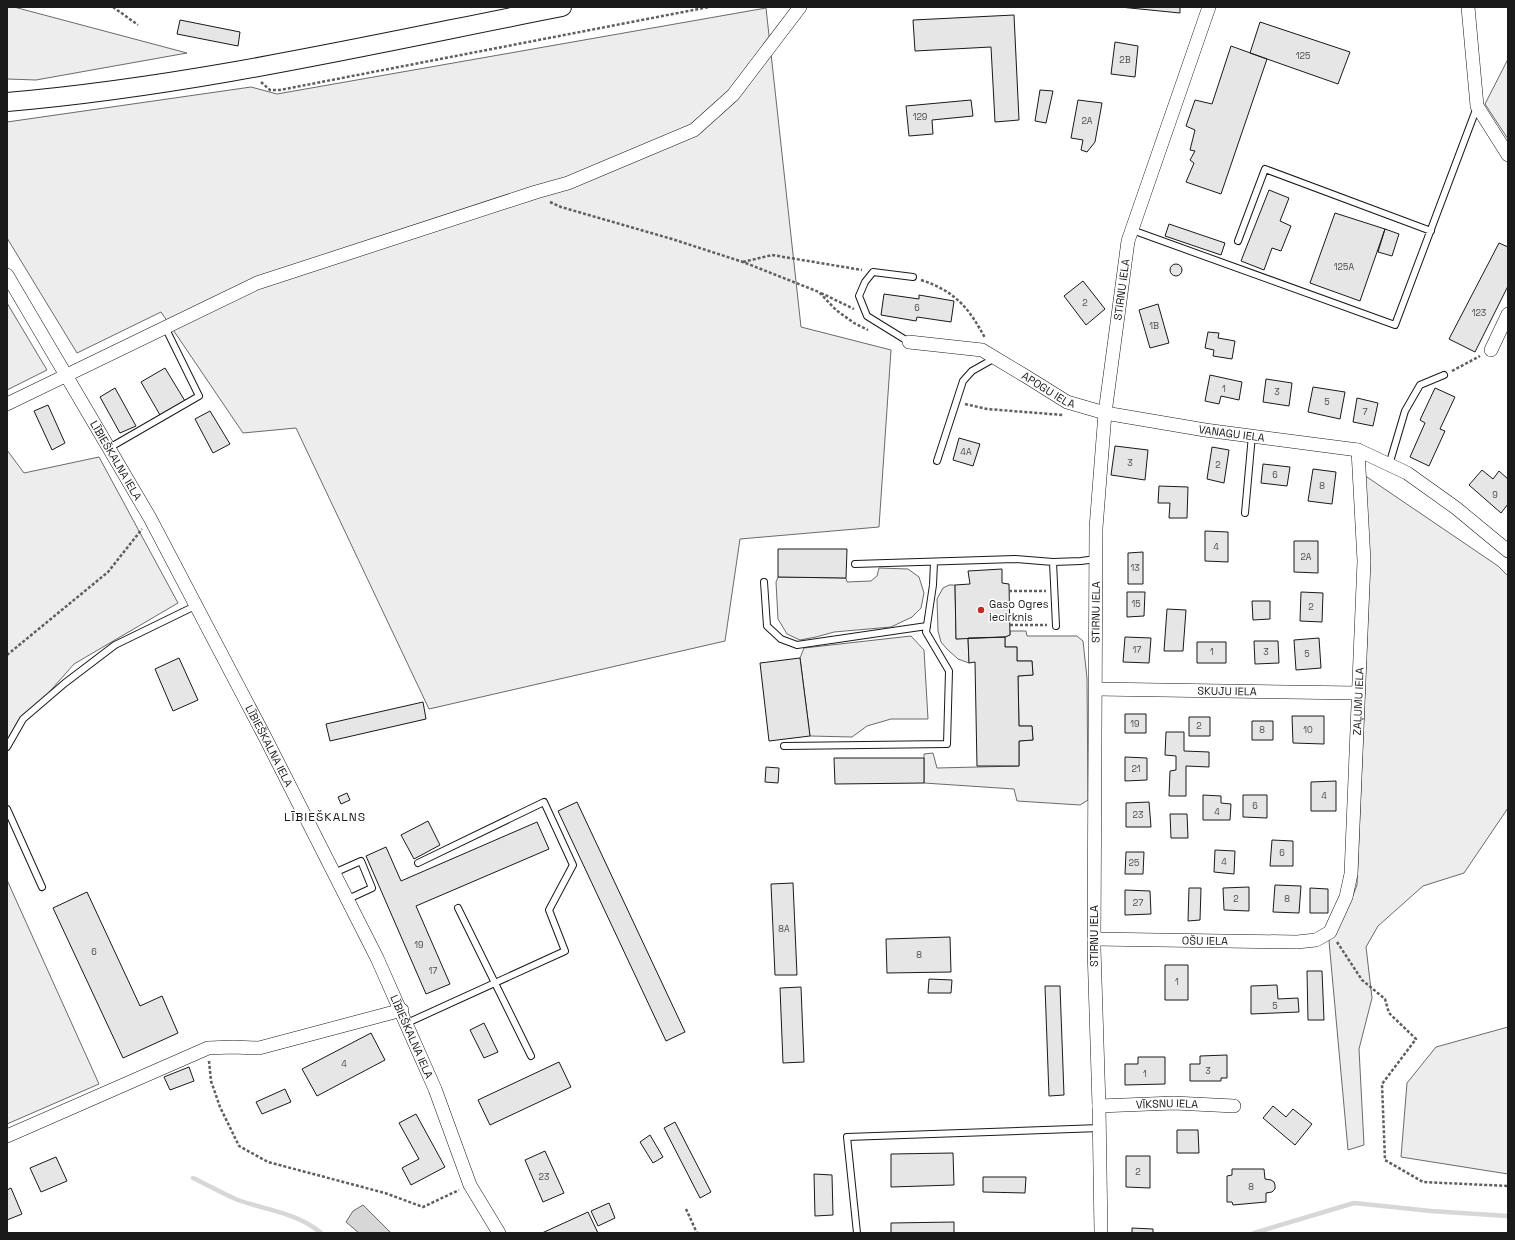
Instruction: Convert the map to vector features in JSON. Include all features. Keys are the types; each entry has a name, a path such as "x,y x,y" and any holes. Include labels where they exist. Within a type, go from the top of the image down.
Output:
{"main road":[{"path":"7,102 64,97 253,68 562,7"}],"street":[{"path":"7,404 257,284 536,192 568,183 694,130 733,95 800,7"},
{"name":"STIRNU IELA","path":"1101,1233 1100,1128 1094,939 1096,528 1105,413 1128,241 1209,7"},
{"path":"1468,7 1477,106 1508,155"},
{"name":"LĪBIEŠKALNA IELA","path":"7,275 150,518 266,739 348,899 402,1010 435,1089 470,1184 499,1233"},
{"path":"1491,350 1508,314"},
{"name":"APOGU IELA","path":"909,342 982,350 1067,402 1105,413"},
{"name":"VANAGU IELA","path":"1105,413 1205,430 1358,450 1407,473 1456,508 1508,551"},
{"name":"ZAĻUMU IELA","path":"1330,932 1346,897 1351,874 1357,693 1364,561 1358,450"},
{"name":"SKUJU IELA","path":"1096,689 1357,693"},
{"name":"OŠU IELA","path":"1094,939 1297,942 1316,940 1330,932"},
{"path":"7,1136 208,1048 259,1048 402,1010"},
{"name":"VĪKSNU IELA","path":"1099,1106 1174,1103 1234,1106"}],"lane":[{"path":"1132,230 1395,325 1477,106"},
{"path":"1238,241 1266,169 1431,231"},
{"path":"909,342 867,316 859,296 865,282 873,272 913,277"},
{"path":"109,448 199,396 165,327"},
{"path":"937,461 963,381 972,371 995,358"},
{"path":"1389,465 1405,411 1420,385 1444,375"},
{"path":"1245,513 1252,435"},
{"path":"854,564 1015,559 1052,562 1081,562 1096,559"},
{"path":"784,746 947,744 949,671 926,632 933,585 934,562"},
{"path":"1052,562 1056,626"},
{"path":"764,582 768,626 781,640 797,644 927,626"},
{"path":"7,747 23,719 65,683 115,645 195,606"},
{"path":"407,1023 565,951 549,910 573,865 544,802 418,863"},
{"path":"7,809 42,887"},
{"path":"334,873 360,861 372,888 348,899"},
{"path":"458,908 531,1056"},
{"path":"857,1233 848,1137 1100,1128"}],"path":[{"path":"113,7 138,25"},
{"path":"253,68 262,84 270,90 280,90 709,7"},
{"path":"536,192 561,208 672,239 743,262 818,292 867,316"},
{"path":"743,262 772,255 873,272"},
{"path":"913,277 935,284 954,295 975,319 995,358"},
{"path":"818,292 836,310 854,323 871,331"},
{"path":"1444,375 1491,350"},
{"path":"957,402 987,409 1061,415 1081,407"},
{"path":"7,655 108,572 150,518"},
{"path":"1009,591 1054,591"},
{"path":"1010,626 1056,626"},
{"path":"1330,932 1362,980 1385,999 1389,1013 1416,1039 1382,1084 1385,1160 1423,1182 1508,1186"},
{"path":"208,1048 211,1081 220,1107 239,1146 268,1162 385,1193 424,1207 470,1184"},
{"path":"686,1208 697,1233"}],"shaded area":[{"path":"7,7 14,7 187,53 36,80 7,79"},
{"path":"766,8 801,327 891,350 879,527 740,539 725,641 429,709 296,428 243,433 161,312 77,353 7,238 7,122 251,87 277,94"},
{"path":"1508,59 1508,139 1485,104"},
{"path":"7,303 47,370 7,390"},
{"path":"7,450 24,473 99,457 178,603 74,664 7,740"},
{"path":"1364,475 1498,566 1508,576 1508,808 1464,873 1423,886 1378,926 1366,947 1372,998 1359,1049 1364,1145 1348,1150 1329,941 1350,903 1357,885 1370,564"},
{"path":"879,568 908,569 919,577 924,593 921,608 912,617 891,627 834,632 800,640 787,634 778,619 776,582 778,577 846,578 847,582 871,581 877,576"},
{"path":"949,585 955,585 956,639 968,638 969,663 958,659 947,649 941,642 938,631 937,599 943,588"},
{"path":"1010,631 1026,631 1027,636 1077,636 1083,641 1087,678 1088,800 1080,805 1017,801 1014,789 924,783 924,754 933,753 937,768 1019,766 1019,741 1033,740 1032,726 1019,726 1018,676 1033,675 1032,661 1017,661 1017,647 1005,647 1005,637 1010,635"},
{"path":"911,636 924,650 928,719 891,719 867,726 852,737 810,736 800,658 804,648"},
{"path":"7,880 99,1084 7,1124"},
{"path":"1508,1027 1508,1174 1401,1157 1407,1083 1436,1047"},
{"path":"363,1205 391,1233 359,1233 346,1222 353,1211"}],"building":[{"path":"1120,7 1180,7 1180,13"},
{"path":"1014,15 1019,120 995,122 991,47 915,51 913,20"},
{"path":"180,20 240,32 238,46 177,34"},
{"path":"1260,22 1350,52 1338,84 1250,53"},
{"path":"1115,42 1138,46 1135,77 1111,74"},
{"path":"1231,46 1267,59 1221,194 1186,182 1194,163 1190,160 1195,151 1190,150 1195,130 1186,126 1195,100 1212,104"},
{"path":"1040,90 1053,91 1046,123 1035,121"},
{"path":"971,100 973,116 932,120 933,134 909,136 906,106"},
{"path":"1078,100 1102,103 1095,142 1087,152 1081,150 1083,140 1071,138"},
{"path":"1269,190 1289,198 1280,221 1291,226 1281,251 1272,248 1264,270 1241,261"},
{"path":"1335,213 1385,229 1360,301 1310,283"},
{"path":"1169,224 1225,243 1221,255 1165,236"},
{"path":"1385,229 1399,234 1392,256 1378,252"},
{"path":"1499,243 1508,247 1508,286 1475,352 1449,339"},
{"path":"1174,264 1178,264 1182,270 1178,276 1174,276 1170,272 1170,268"},
{"path":"1083,281 1105,309 1086,325 1064,296"},
{"path":"884,294 919,299 919,295 954,301 951,322 917,317 916,321 881,315"},
{"path":"1158,304 1169,343 1150,348 1139,310"},
{"path":"1208,332 1219,333 1218,338 1235,341 1232,359 1213,356 1214,350 1205,348"},
{"path":"165,368 185,401 160,415 141,382"},
{"path":"1210,375 1242,382 1239,400 1221,396 1219,404 1205,401"},
{"path":"1266,379 1292,383 1289,406 1263,402"},
{"path":"1313,387 1345,392 1340,419 1308,412"},
{"path":"115,388 136,426 120,433 100,397"},
{"path":"1435,388 1455,397 1440,429 1445,431 1429,466 1410,457 1425,423 1420,420"},
{"path":"1357,398 1378,403 1373,426 1353,422"},
{"path":"48,405 65,443 52,450 34,411"},
{"path":"210,411 230,444 213,453 195,419"},
{"path":"959,438 980,444 973,466 953,460"},
{"path":"1115,446 1148,450 1145,480 1111,475"},
{"path":"1212,447 1229,450 1224,483 1207,479"},
{"path":"1263,464 1290,467 1287,486 1261,483"},
{"path":"1313,469 1336,472 1332,504 1308,501"},
{"path":"1482,470 1493,479 1499,471 1508,479 1508,504 1501,513 1469,485"},
{"path":"1159,486 1188,487 1187,518 1169,518 1170,503 1158,503"},
{"path":"1205,531 1228,532 1228,562 1205,561"},
{"path":"1294,541 1318,541 1318,573 1294,572"},
{"path":"778,549 847,549 846,578 778,577"},
{"path":"1143,552 1143,584 1128,584 1128,553"},
{"path":"1002,569 1002,583 1009,584 1010,635 1005,637 956,639 955,585 970,584 968,571"},
{"path":"1127,592 1145,592 1144,616 1127,617"},
{"path":"1301,592 1323,593 1322,622 1300,621"},
{"path":"1252,601 1270,601 1270,619 1253,620"},
{"path":"1167,609 1186,610 1183,651 1164,651"},
{"path":"1005,637 1005,647 1017,647 1017,661 1032,661 1033,675 1018,676 1019,726 1032,726 1033,740 1019,741 1019,766 977,766 975,662 969,663 968,638"},
{"path":"1125,637 1151,638 1149,663 1123,662"},
{"path":"1319,638 1321,668 1296,670 1294,640"},
{"path":"1254,641 1278,641 1279,663 1255,664"},
{"path":"1197,642 1226,642 1226,663 1197,663"},
{"path":"179,658 198,700 173,711 155,669"},
{"path":"800,658 810,736 769,741 760,663"},
{"path":"423,702 426,719 330,741 326,724"},
{"path":"1125,714 1146,714 1146,733 1125,733"},
{"path":"1292,716 1324,716 1324,744 1293,743"},
{"path":"1189,717 1210,717 1210,736 1189,736"},
{"path":"1252,721 1273,721 1273,740 1252,740"},
{"path":"1166,732 1184,732 1184,751 1209,752 1209,767 1186,766 1186,796 1169,796 1170,771 1176,770 1176,756 1165,755"},
{"path":"1125,757 1147,758 1147,780 1125,781"},
{"path":"834,758 924,758 924,783 835,784"},
{"path":"766,767 779,768 778,783 765,782"},
{"path":"1336,781 1336,811 1311,811 1311,782"},
{"path":"347,793 350,800 341,804 338,797"},
{"path":"1203,795 1221,796 1221,803 1231,804 1230,820 1203,820"},
{"path":"1243,795 1267,795 1267,818 1243,817"},
{"path":"577,802 685,1032 666,1041 558,811"},
{"path":"1149,802 1151,827 1126,827 1126,803"},
{"path":"1170,814 1187,814 1188,838 1171,838"},
{"path":"428,821 440,845 414,859 401,835"},
{"path":"537,822 549,849 416,906 450,984 426,994 366,856 386,847 401,881"},
{"path":"1272,840 1293,841 1293,866 1270,866"},
{"path":"1215,850 1235,851 1234,874 1214,872"},
{"path":"1126,852 1144,852 1143,874 1125,874"},
{"path":"793,883 797,975 775,975 771,884"},
{"path":"1275,885 1301,886 1299,913 1273,912"},
{"path":"1249,887 1249,911 1224,910 1223,888"},
{"path":"1189,888 1201,888 1200,920 1188,921"},
{"path":"1310,888 1328,889 1328,913 1310,913"},
{"path":"1125,890 1150,891 1151,914 1125,915"},
{"path":"87,892 140,1006 162,996 178,1033 123,1058 53,908"},
{"path":"950,937 951,972 887,973 886,939"},
{"path":"1165,965 1188,965 1188,1000 1165,1000"},
{"path":"1307,971 1322,971 1324,1020 1308,1020"},
{"path":"929,979 952,980 951,993 928,993"},
{"path":"1277,985 1278,999 1298,998 1299,1012 1251,1014 1251,986"},
{"path":"1045,986 1060,986 1064,1095 1049,1096"},
{"path":"801,987 804,1062 783,1063 780,988"},
{"path":"484,1023 498,1052 484,1058 470,1030"},
{"path":"371,1033 385,1060 317,1096 302,1069"},
{"path":"1227,1055 1227,1078 1221,1078 1221,1081 1190,1081 1190,1064 1200,1064 1200,1056"},
{"path":"1138,1057 1165,1057 1165,1084 1125,1085 1125,1064 1138,1064"},
{"path":"559,1062 571,1087 490,1125 478,1100"},
{"path":"189,1067 194,1081 170,1090 164,1077"},
{"path":"285,1089 291,1102 262,1114 256,1102"},
{"path":"1273,1106 1286,1117 1293,1109 1312,1124 1295,1145 1263,1118"},
{"path":"416,1114 445,1167 411,1185 402,1168 419,1159 399,1123"},
{"path":"675,1122 711,1192 700,1198 664,1128"},
{"path":"1177,1130 1198,1130 1199,1153 1177,1153"},
{"path":"650,1135 663,1157 653,1163 640,1142"},
{"path":"545,1151 564,1193 543,1202 525,1160"},
{"path":"953,1153 954,1185 891,1187 891,1154"},
{"path":"1126,1156 1150,1156 1150,1188 1126,1187"},
{"path":"56,1157 67,1181 41,1192 30,1168"},
{"path":"1232,1169 1264,1169 1265,1179 1274,1182 1275,1189 1272,1192 1266,1193 1266,1202 1233,1205 1232,1202 1227,1202 1227,1176 1232,1175"},
{"path":"814,1174 832,1175 833,1215 815,1216"},
{"path":"983,1177 1026,1177 1025,1193 983,1192"},
{"path":"11,1188 22,1214 7,1220 7,1190"},
{"path":"609,1203 615,1218 598,1226 591,1211"},
{"path":"588,1212 598,1233 542,1233"},
{"path":"954,1222 954,1233 891,1233 891,1223"},
{"path":"1132,1228 1153,1229 1153,1233 1132,1233"}],"waterway":[{"path":"193,1178 238,1200 292,1216 312,1226 321,1233"},
{"path":"1254,1233 1354,1203 1431,1211 1508,1216"}],"place":[{"name":"Gaso Ogres iecirknis","path":"981,610"}],"district":[{"name":"LĪBIEŠKALNS","path":"325,817"}]}
